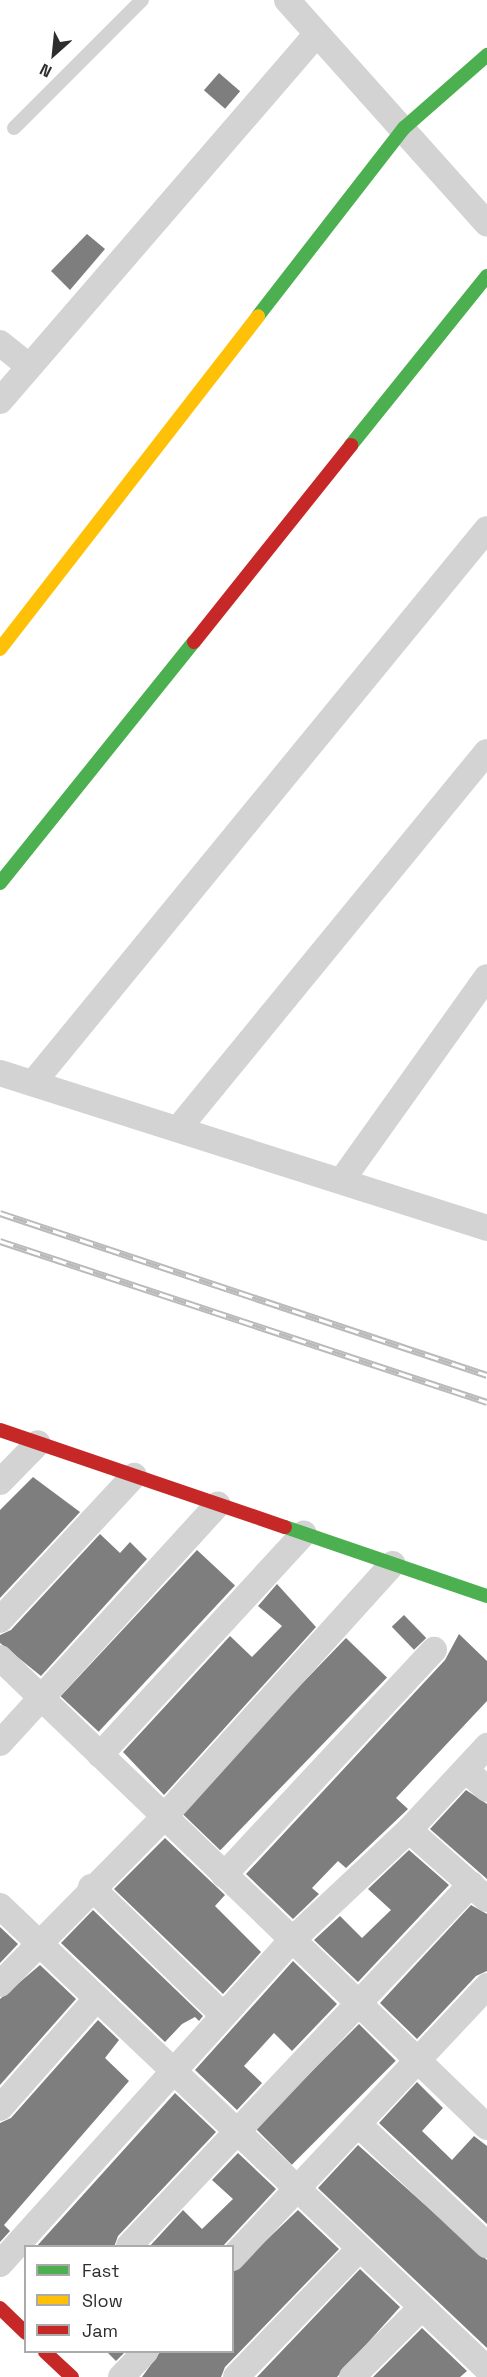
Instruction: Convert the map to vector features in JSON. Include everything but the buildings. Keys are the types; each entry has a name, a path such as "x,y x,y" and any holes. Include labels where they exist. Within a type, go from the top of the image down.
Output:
{"street":[{"path":"287,0 404,128 487,224"},
{"path":"0,401 317,34"},
{"path":"0,649 404,128 487,55"},
{"path":"0,883 487,276"},
{"path":"0,343 28,366"},
{"path":"33,1083 487,529"},
{"path":"178,1129 487,752"},
{"path":"342,1180 487,978"},
{"path":"0,1073 487,1228"},
{"path":"0,1430 487,1596"},
{"path":"0,1482 38,1443"},
{"path":"0,1620 134,1476"},
{"path":"0,1743 44,1701 218,1504"},
{"path":"100,1755 304,1533"},
{"path":"0,1984 37,1942 164,1816 393,1564"},
{"path":"224,1875 434,1650"},
{"path":"0,1658 487,2127"},
{"path":"0,2264 292,1940 409,1830 487,1746"},
{"path":"466,1770 487,1790"},
{"path":"131,2245 356,2001 479,1892 409,1830"},
{"path":"91,1887 223,2015"},
{"path":"0,1906 171,2072 487,2370 480,2377"},
{"path":"234,2256 487,1986"},
{"path":"0,2108 96,1999"},
{"path":"358,2124 487,2245"},
{"path":"236,2377 359,2249"},
{"path":"0,2308 24,2330"},
{"path":"352,2377 421,2308"},
{"path":"46,2353 72,2377"},
{"path":"121,2377 144,2353"}],"lane":[{"path":"14,128 142,0"}],"railway":[{"path":"0,1213 487,1375"},
{"path":"0,1241 487,1402"}],"traffic: fast":[{"path":"258,316 404,128 487,55"},
{"path":"351,445 487,276"},
{"path":"0,883 194,642"},
{"path":"285,1527 487,1596"}],"traffic: slow":[{"path":"0,649 258,316"}],"traffic: jam":[{"path":"194,642 351,445"},
{"path":"0,1430 285,1527"},
{"path":"0,2308 24,2331"},
{"path":"46,2353 72,2377"}]}
